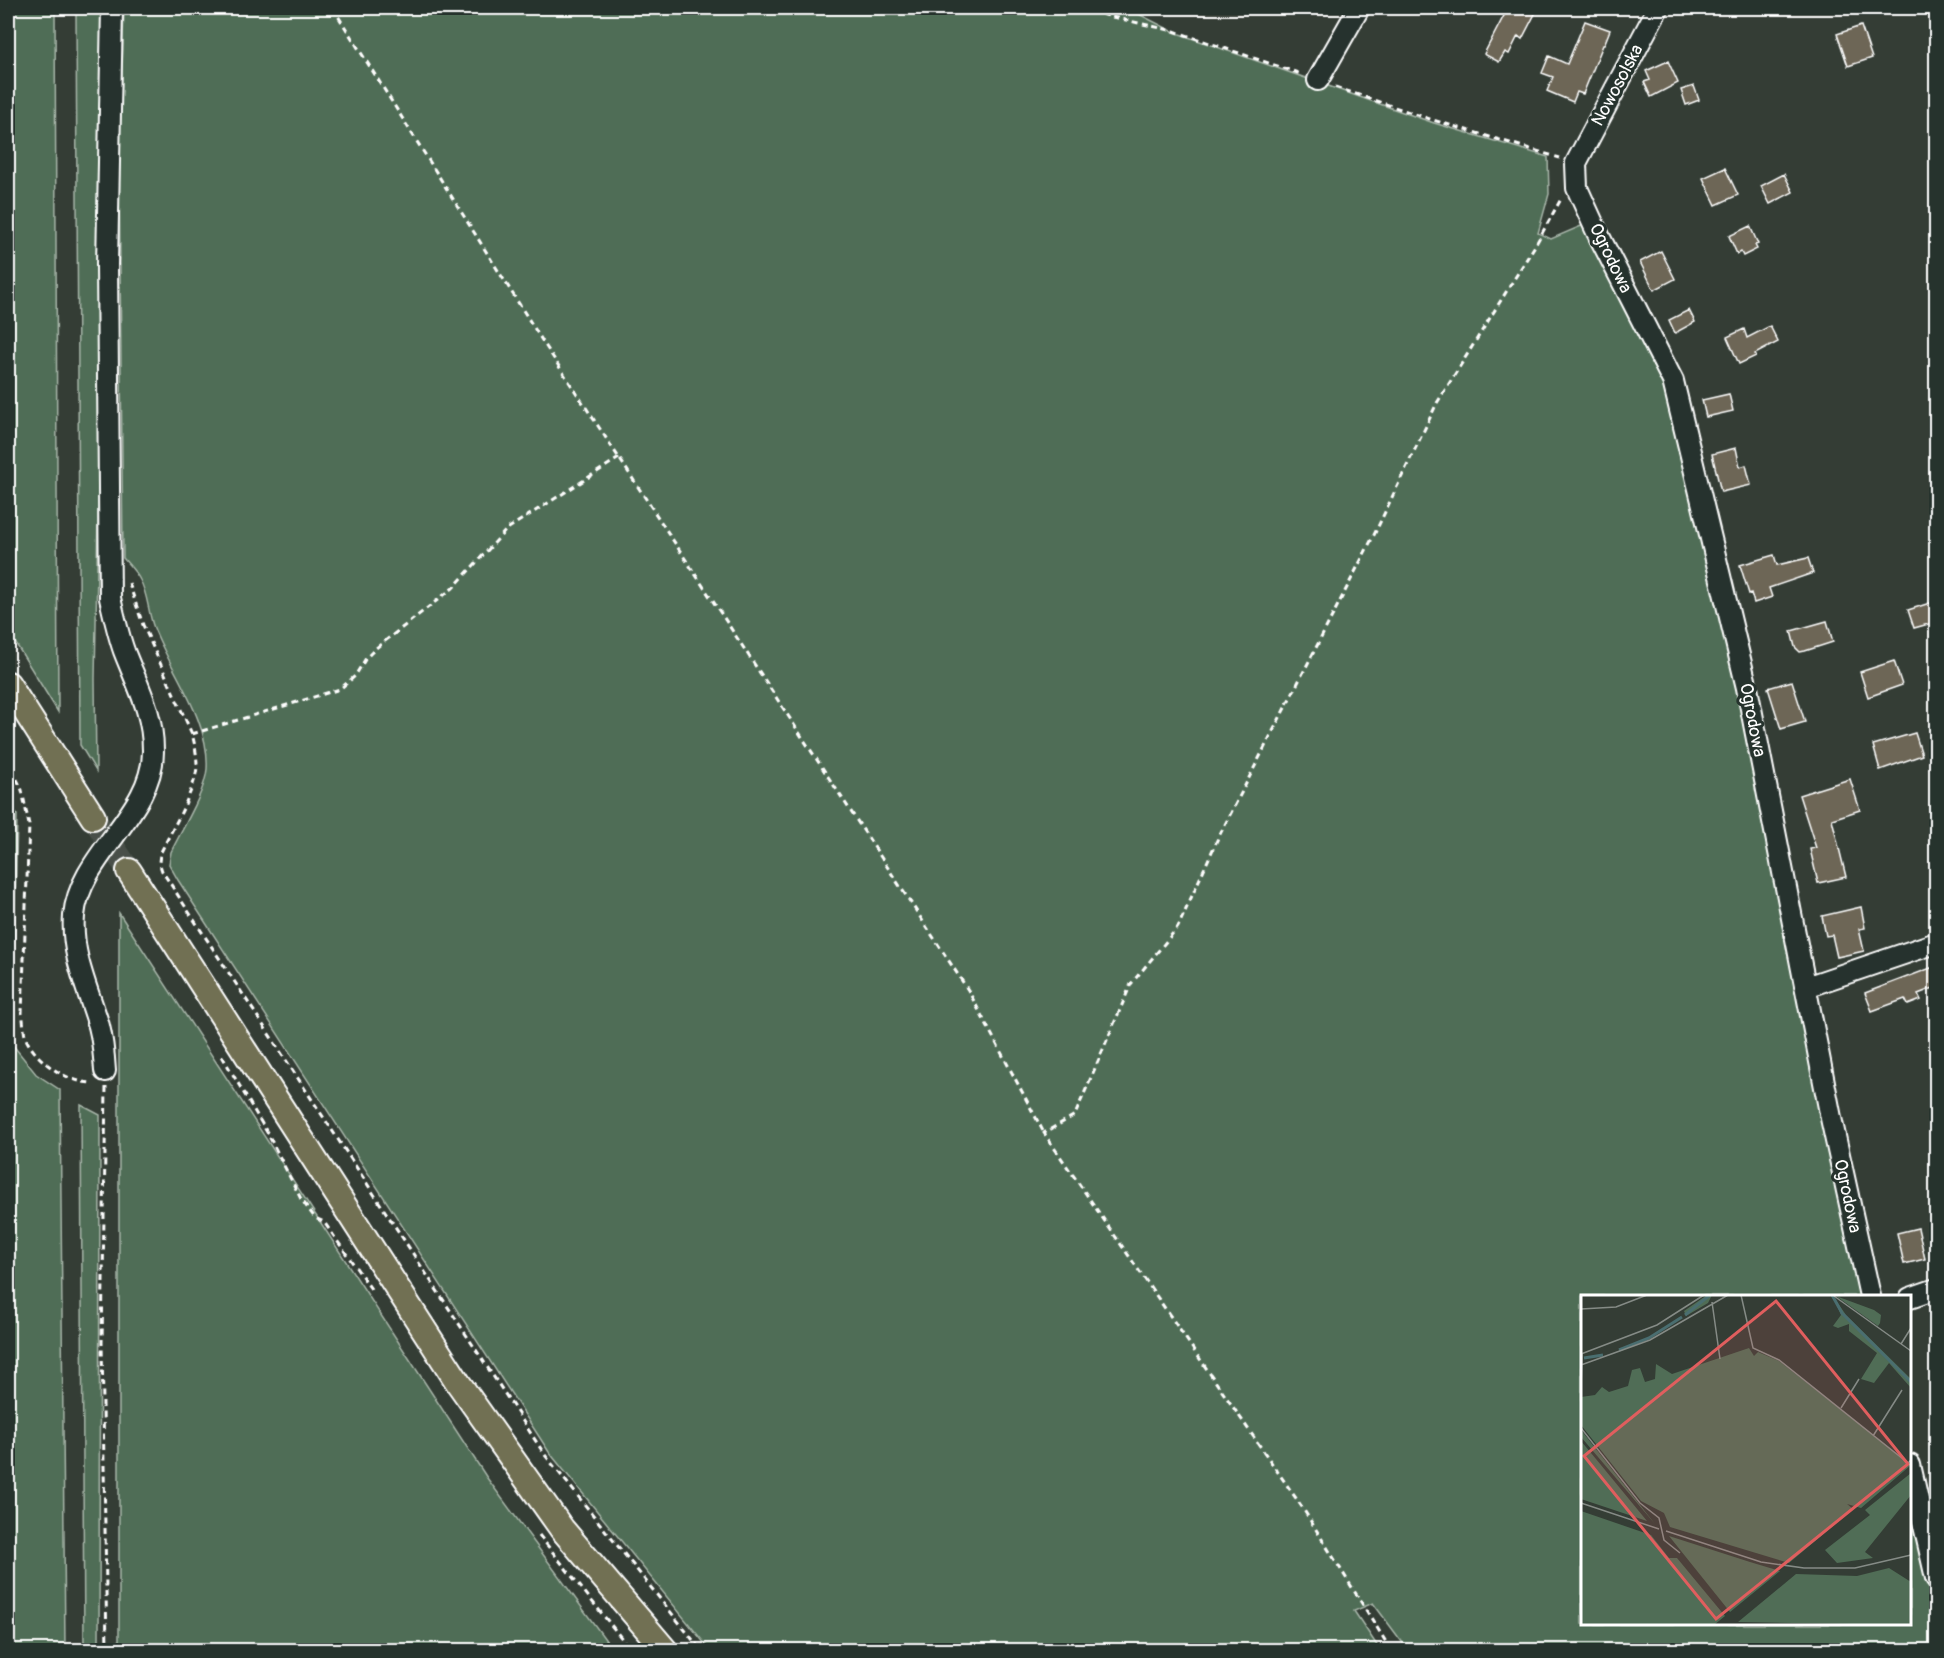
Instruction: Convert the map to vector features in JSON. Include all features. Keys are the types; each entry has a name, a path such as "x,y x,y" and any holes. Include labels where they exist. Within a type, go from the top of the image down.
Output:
{"main road":[{"path":"8,684 93,817"},
{"path":"129,871 459,1384 562,1529 664,1650"}],"street":[{"path":"106,1076 104,1047 99,1026 76,957 73,937 74,913 79,893 92,869 145,788 154,753 153,730 146,700 124,651 110,598 107,265 112,8"},
{"path":"1318,80 1359,8"},
{"name":"Nowosolska","path":"1576,163 1658,8"},
{"name":"Ogrodowa","path":"1576,163 1577,188 1672,381 1747,688 1831,1118 1870,1295"},
{"path":"1806,987 1936,943"},
{"path":"1911,1298 1936,1289"},
{"path":"1911,1469 1936,1578"}],"path":[{"path":"333,8 537,332 968,990 1044,1133 1296,1498 1391,1650"},
{"path":"1044,1133 1075,1115 1131,984 1178,927 1218,838 1374,535 1437,403 1536,244 1561,200 1576,163"},
{"path":"192,734 340,689 355,676 366,658 376,648 453,588 507,529 619,458"},
{"path":"109,564 117,565 129,584 143,625 192,734 196,750 197,768 193,784 160,854 159,862 162,871 545,1455 700,1650"},
{"path":"8,760 22,790 29,825 22,1013 26,1039 37,1055 49,1066 72,1079 90,1083 106,1076 102,1343 107,1650"}],"green space":[{"path":"8,8 55,8 58,712 8,631"},
{"path":"76,8 107,8 95,679 96,771 80,745"},
{"path":"124,8 1127,8 1174,32 1434,123 1548,157 1549,194 1538,233 1551,239 1586,224 1667,381 1743,689 1873,1295 1581,1295 1581,1625 1911,1625 1911,1464 1936,1581 1936,1650 1408,1650 1373,1603 1354,1611 1380,1650 710,1650 549,1452 169,864 171,852 202,789 207,769 206,751 196,714 154,628 143,585 123,558 119,167"},
{"path":"8,800 17,815 12,1044 36,1074 60,1090 65,1650 8,1650"},
{"path":"119,913 487,1478 613,1650 119,1650"},
{"path":"81,1105 100,1115 99,1650 84,1650"}],"building":[{"path":"1508,8 1538,8 1522,39 1518,36 1509,54 1505,52 1499,62 1484,54"},
{"path":"1585,21 1610,30 1583,94 1577,92 1573,102 1547,91 1553,77 1542,73 1549,56 1567,64"},
{"path":"1861,26 1872,58 1848,66 1837,34"},
{"path":"1668,61 1678,83 1651,97 1644,82 1650,80 1646,71"},
{"path":"1694,86 1699,100 1686,105 1681,90"},
{"path":"1725,168 1738,195 1716,205 1703,178"},
{"path":"1784,174 1793,192 1770,204 1761,186"},
{"path":"1750,226 1758,244 1755,245 1757,249 1743,256 1741,252 1737,254 1729,236"},
{"path":"1661,251 1675,279 1654,290 1640,262"},
{"path":"1689,310 1695,322 1675,333 1669,320"},
{"path":"1770,326 1778,342 1739,364 1727,337 1744,329 1747,338"},
{"path":"1729,394 1733,411 1706,417 1702,400"},
{"path":"1736,448 1740,467 1746,465 1751,485 1721,492 1712,454"},
{"path":"1774,555 1777,565 1808,558 1813,573 1769,588 1772,597 1754,603 1740,565"},
{"path":"1936,601 1936,622 1914,628 1908,610"},
{"path":"1827,621 1833,642 1800,652 1795,647 1791,631"},
{"path":"1894,661 1902,685 1868,697 1860,672"},
{"path":"1792,681 1805,722 1781,729 1768,688"},
{"path":"1915,733 1922,755 1880,770 1873,745"},
{"path":"1850,779 1860,810 1832,819 1846,877 1818,883 1810,849 1816,848 1799,795"},
{"path":"1861,907 1865,928 1859,929 1864,951 1837,957 1832,935 1826,936 1822,916"},
{"path":"1936,966 1936,987 1918,994 1921,1000 1908,1005 1905,999 1872,1011 1865,993"},
{"path":"1918,1228 1925,1259 1904,1264 1897,1233"}],"tunnel":[{"path":"93,817 129,871"}]}
